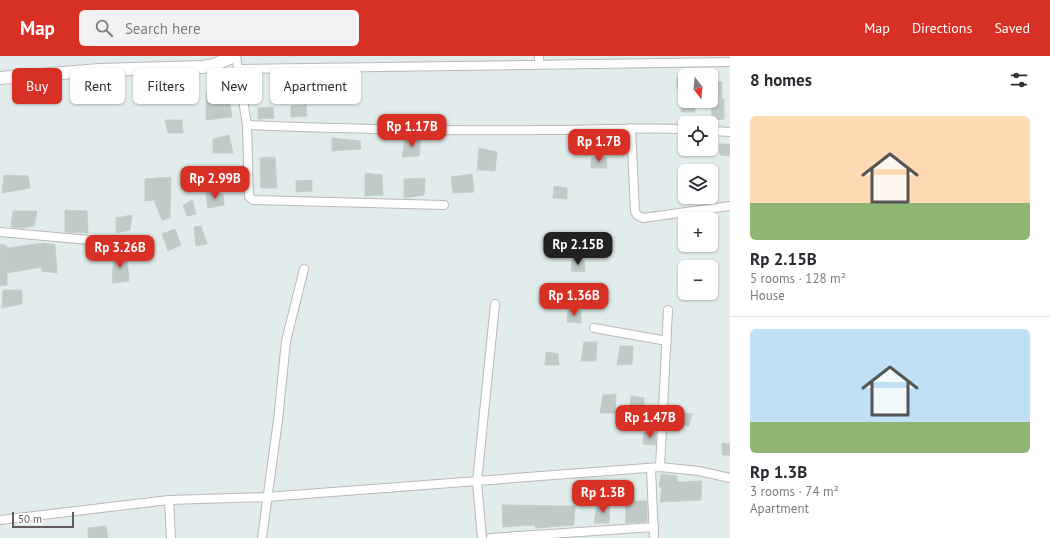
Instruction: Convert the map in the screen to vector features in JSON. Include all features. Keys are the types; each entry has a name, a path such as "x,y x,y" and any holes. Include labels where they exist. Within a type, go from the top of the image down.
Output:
{"main road":[{"path":"0,78 214,65 235,56"}],"street":[{"path":"235,56 238,68 539,60 730,62"},
{"path":"244,104 247,125 249,197 253,200 444,205"},
{"path":"247,125 352,129 449,130 678,129"},
{"path":"631,128 635,211 637,215 643,218 730,206"},
{"path":"718,131 730,132"},
{"path":"0,232 112,242"},
{"path":"262,538 278,420 286,341 304,268"},
{"path":"482,538 477,482 495,304"},
{"path":"660,467 668,310"},
{"path":"594,328 667,341"},
{"path":"0,520 169,500 267,497 660,467 699,471 730,478"},
{"path":"651,468 654,538"},
{"path":"169,500 171,538"},
{"path":"490,538 654,527"}],"building":[{"path":"677,78 678,78 678,89"},
{"path":"718,82 722,82 724,119 718,120 718,116 712,116 712,108 718,108"},
{"path":"206,93 207,104 230,104 232,117 206,120"},
{"path":"306,105 307,116 291,117 291,106"},
{"path":"273,107 274,118 258,119 258,108"},
{"path":"681,108 695,108 695,112 681,112"},
{"path":"165,120 182,120 183,133 168,133"},
{"path":"229,135 233,153 213,153 213,139"},
{"path":"332,138 360,141 361,149 332,151"},
{"path":"405,139 421,139 419,156 402,157"},
{"path":"719,144 730,144 730,156 720,155"},
{"path":"479,148 497,152 495,171 477,170"},
{"path":"275,157 277,188 261,188 260,158"},
{"path":"606,157 607,168 591,168 591,158"},
{"path":"365,173 382,175 383,195 365,196"},
{"path":"472,174 474,192 453,193 451,177"},
{"path":"4,175 28,176 30,188 2,193"},
{"path":"171,177 170,218 162,220 154,200 145,201 145,179"},
{"path":"229,178 233,188 221,190 219,181"},
{"path":"425,178 424,195 404,198 404,179"},
{"path":"312,180 312,191 296,192 296,181"},
{"path":"554,186 567,188 567,199 553,198"},
{"path":"206,193 223,194 224,205 208,208"},
{"path":"192,200 196,214 187,216 183,205"},
{"path":"65,210 87,211 88,233 65,232"},
{"path":"13,211 37,211 34,226 21,228 11,227"},
{"path":"132,215 130,230 116,233 116,218"},
{"path":"201,226 207,244 196,246 194,227"},
{"path":"175,229 181,245 168,251 162,234"},
{"path":"43,243 55,245 57,273 42,271 42,267 7,273 7,285 0,286 0,244 7,246 7,248"},
{"path":"114,255 127,256 129,281 112,283"},
{"path":"572,259 584,260 585,272 571,271"},
{"path":"3,290 22,290 22,304 2,308"},
{"path":"568,310 581,311 581,323 567,322"},
{"path":"584,342 597,342 596,361 581,361"},
{"path":"620,346 633,346 632,364 617,365"},
{"path":"546,352 558,354 559,365 545,365"},
{"path":"616,394 615,413 600,413 603,395"},
{"path":"631,396 644,398 644,409 630,409"},
{"path":"674,412 692,414 689,426 672,424"},
{"path":"644,432 656,433 656,445 643,444"},
{"path":"722,443 730,444 730,455 722,455"},
{"path":"661,474 677,476 677,482 702,481 701,500 660,502 662,487 659,487"},
{"path":"625,501 647,501 647,522 626,523"},
{"path":"610,504 609,523 594,523 597,505"},
{"path":"502,505 575,506 574,525 535,528 535,525 503,527"},
{"path":"106,526 108,538 88,538 88,528"}]}
